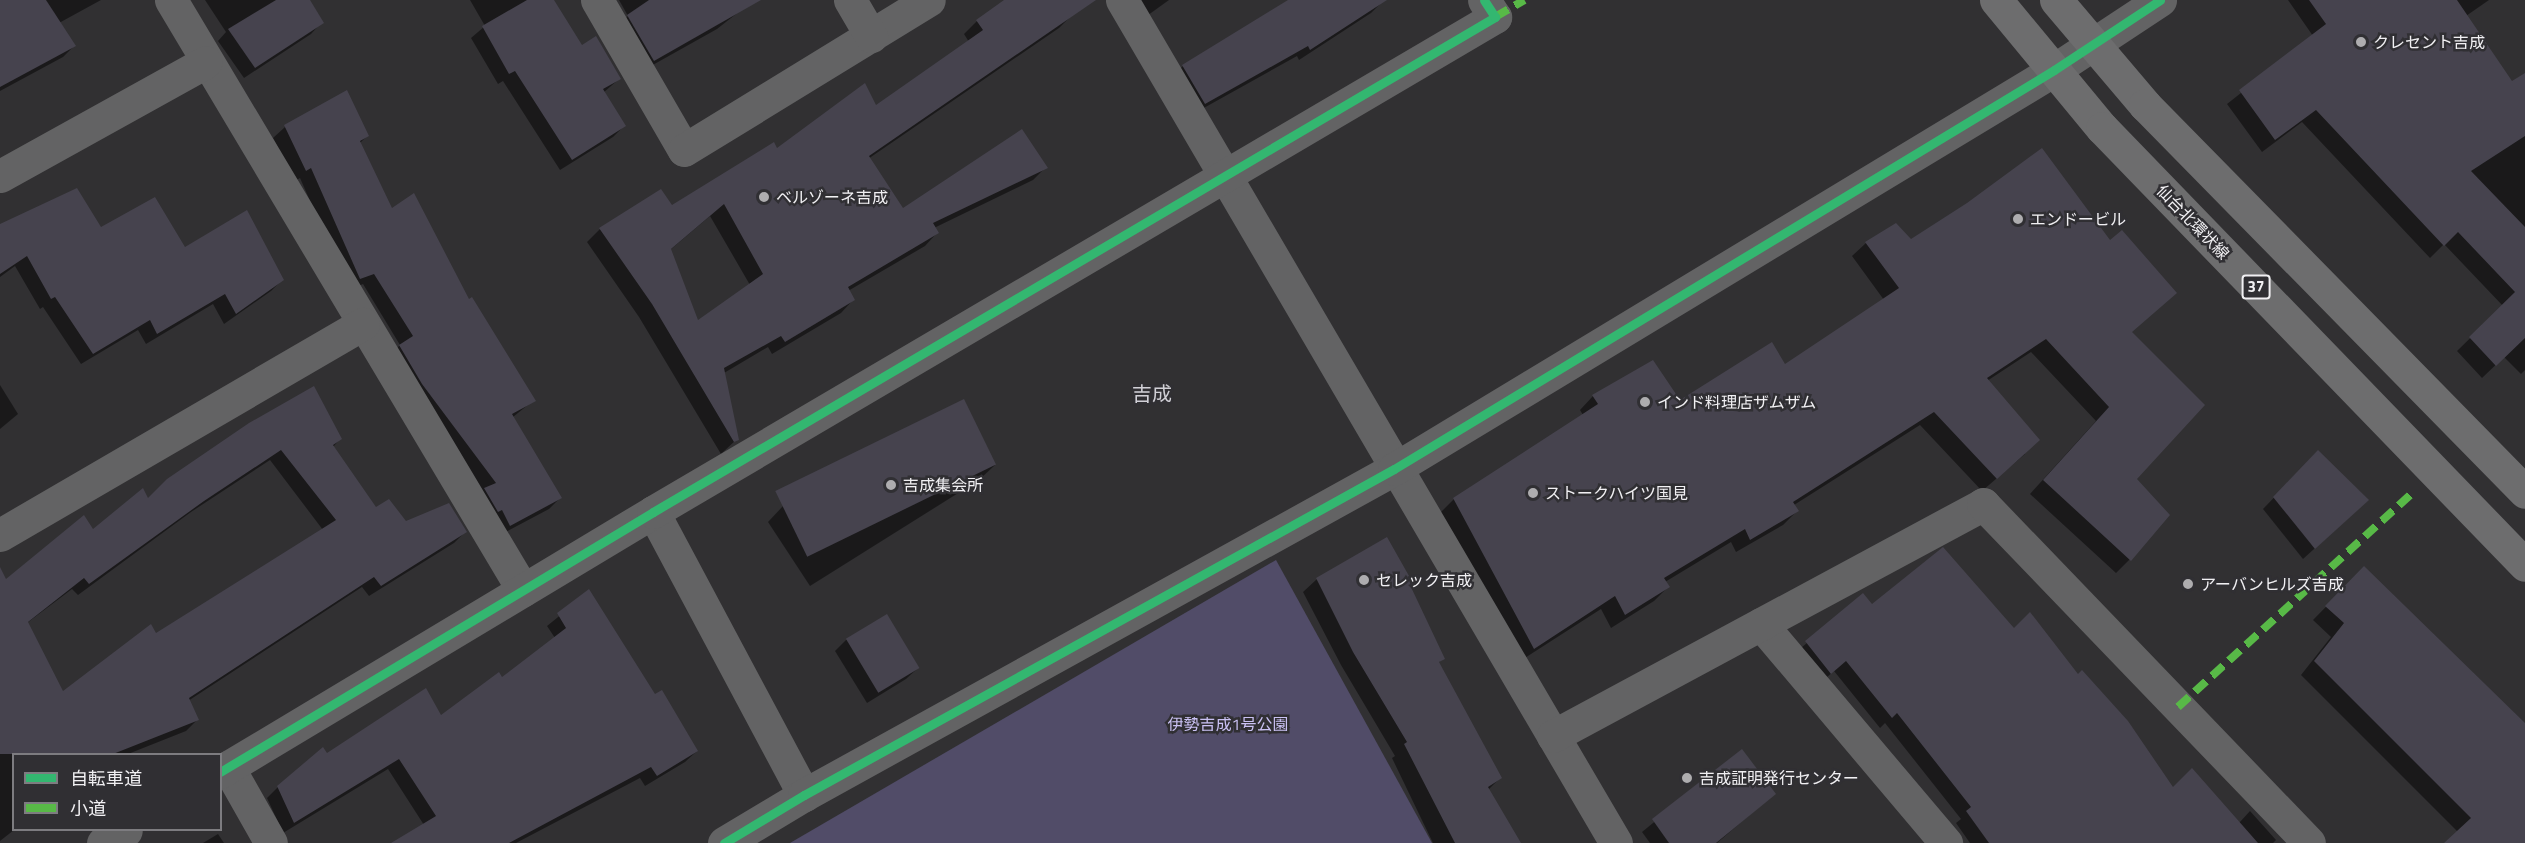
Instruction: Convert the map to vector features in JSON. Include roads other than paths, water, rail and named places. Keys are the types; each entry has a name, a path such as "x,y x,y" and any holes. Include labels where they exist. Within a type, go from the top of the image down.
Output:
{"main road":[{"name":"仙台北環状線","path":"1996,0 2102,128 2525,566"},
{"path":"2056,0 2153,113 2525,492"}],"street":[{"path":"171,0 523,590"},
{"path":"597,0 684,150 929,0"},
{"path":"850,0 871,36"},
{"path":"1122,0 1226,174 1394,468 1616,843"},
{"path":"271,843 224,770 653,512 1495,17 1484,0"},
{"path":"724,843 804,795 1394,468 2054,70 2160,0"},
{"path":"0,176 206,62"},
{"path":"0,535 363,324"},
{"path":"1553,736 1983,504 2309,843"},
{"path":"653,512 804,795"},
{"path":"1761,624 1946,843"},
{"path":"103,843 124,831"}],"place":[{"name":"クレセント吉成","path":"2361,42"},
{"name":"ベルゾーネ吉成","path":"764,197"},
{"name":"エンドービル","path":"2018,219"},
{"name":"インド料理店ザムザム","path":"1645,402"},
{"name":"吉成集会所","path":"891,485"},
{"name":"ストークハイツ国見","path":"1533,493"},
{"name":"セレック吉成","path":"1364,580"},
{"name":"アーバンヒルズ吉成","path":"2188,584"},
{"name":"吉成証明発行センター","path":"1687,778"}],"district":[{"name":"吉成","path":"1152,393"}],"park label":[{"name":"伊勢吉成1号公園","path":"1228,724"}]}
